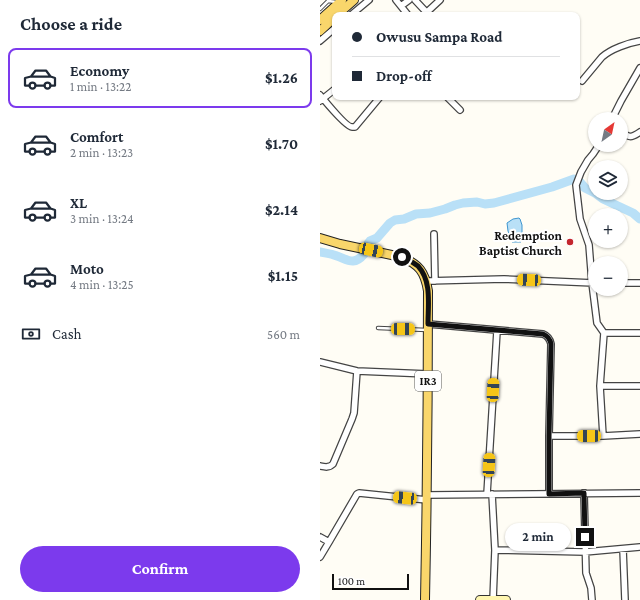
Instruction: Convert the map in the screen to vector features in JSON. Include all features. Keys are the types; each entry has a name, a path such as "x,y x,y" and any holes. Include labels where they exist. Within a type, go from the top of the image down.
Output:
{"main road":[{"path":"341,12 354,0"},
{"path":"320,20 341,1"},
{"path":"320,31 332,20"},
{"name":"IR3","path":"320,238 340,244 402,257 418,266 430,281 428,291 425,600"}],"street":[{"path":"355,12 369,0"},
{"path":"396,0 406,12"},
{"path":"401,6 409,0"},
{"path":"415,0 425,12"},
{"path":"429,12 440,0"},
{"path":"320,41 332,31"},
{"path":"582,81 606,54 640,41"},
{"path":"616,112 640,68"},
{"path":"332,91 321,98 350,127 355,126 377,100"},
{"path":"450,100 460,110"},
{"path":"628,137 640,132"},
{"path":"590,256 589,245 580,218 576,185 581,172 595,152"},
{"path":"434,234 430,281 504,279 588,283"},
{"path":"628,283 640,283"},
{"path":"594,296 597,323 604,333 600,386 603,436"},
{"path":"428,327 543,334 550,339 549,494"},
{"path":"493,600 495,550 490,494 497,330"},
{"path":"604,333 640,333"},
{"path":"320,362 357,371 428,374"},
{"path":"320,466 327,467 333,464 351,424 354,413 357,371"},
{"path":"600,386 640,386"},
{"path":"549,436 640,434"},
{"path":"320,557 359,493 427,497 490,494 640,493"},
{"path":"584,493 586,573 591,588 592,600"},
{"path":"320,537 329,542"},
{"path":"495,550 585,552 640,547"},
{"path":"623,549 625,600"},
{"path":"480,600 506,600"}],"lane":[{"path":"320,9 328,1 341,1"},
{"path":"378,328 428,327"}],"water":[{"path":"519,218 522,225 522,240 521,242 512,242 507,223 513,219"}],"waterway":[{"path":"367,245 370,241 377,238 390,223 395,220 404,219 416,214 430,213 463,203 494,203 552,187 574,179"},
{"path":"579,181 585,188 603,199 633,213 640,219"},
{"path":"320,252 351,261 357,260 364,254"}],"place":[{"name":"Redemption Baptist Church","path":"570,242"}],"route":[{"path":"402,257 418,266 426,281 428,291 428,324 543,334 550,339 549,494 584,493 585,537"}]}
